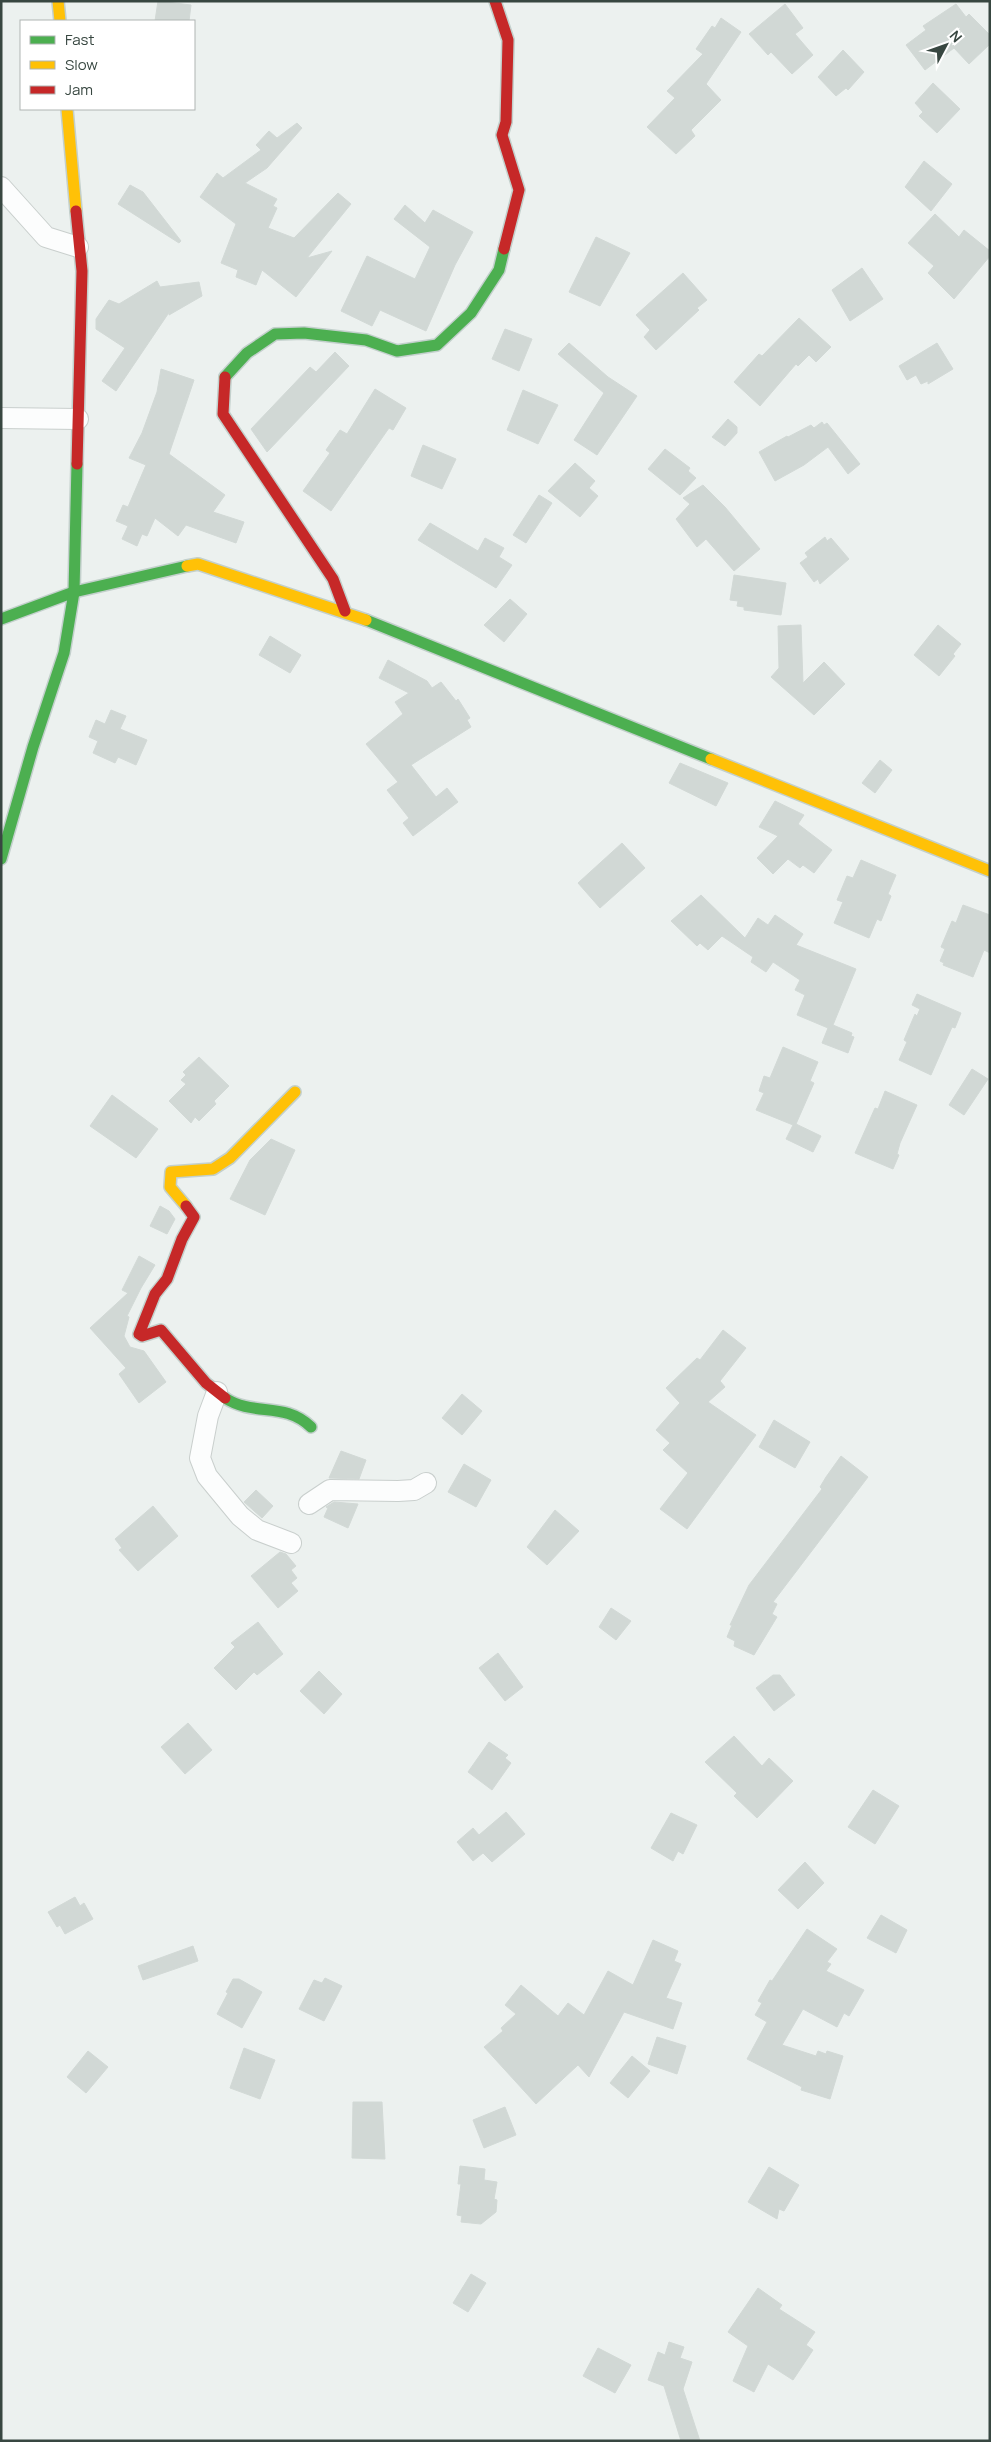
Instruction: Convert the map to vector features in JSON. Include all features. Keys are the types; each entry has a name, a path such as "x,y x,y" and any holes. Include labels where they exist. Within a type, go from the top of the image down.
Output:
{"street":[{"path":"58,1 60,20"},
{"path":"345,611 333,579 223,414 224,378 247,353 275,334 304,333 366,340 397,351 437,345 471,313 499,270 519,190 502,135 506,122 508,40 495,1"},
{"path":"1,859 33,747 64,653 74,592 82,271 78,247 67,110"},
{"path":"1,187 46,237 78,247"},
{"path":"1,418 78,419"},
{"path":"1,619 74,592 198,564 345,611 990,872"},
{"path":"295,1092 230,1158 213,1169 171,1172 170,1187 194,1217 182,1239 166,1279 155,1294 151,1309 161,1330 209,1387 238,1405 254,1408 274,1408 290,1412 304,1419 311,1427"},
{"path":"217,1392 208,1416 200,1458 207,1476 240,1516 256,1530 292,1543"},
{"path":"309,1504 330,1490 398,1492 414,1490 426,1483"}],"building":[{"path":"158,1 191,5 189,20 155,20"},
{"path":"785,4 803,28 795,34 813,55 792,74 771,52 768,55 749,34"},
{"path":"956,4 966,17 969,14 990,35 990,44 969,64 954,48 925,70 906,45 926,30 923,26"},
{"path":"721,18 741,32 706,84 721,100 691,130 695,136 676,154 647,127 675,98 667,91 703,54 696,49 712,26 715,28"},
{"path":"843,50 864,72 848,90 846,88 836,96 818,77"},
{"path":"933,83 960,109 937,133 919,116 923,112 915,103"},
{"path":"297,123 302,128 267,168 245,183 277,199 273,206 277,208 268,228 294,238 338,193 351,204 307,258 332,251 296,297 262,270 256,285 236,277 238,270 221,263 236,224 200,197 217,173 223,178 261,150 256,145 269,131 277,138"},
{"path":"924,161 952,184 931,211 905,187"},
{"path":"130,185 143,192 181,241 179,243 118,204"},
{"path":"405,205 425,223 433,210 473,232 455,265 426,331 380,310 372,326 341,311 367,256 415,279 430,247 394,219"},
{"path":"935,214 959,237 964,230 990,251 990,256 954,299 928,273 934,266 908,243"},
{"path":"596,237 630,253 600,306 569,292"},
{"path":"862,268 883,299 850,321 832,290"},
{"path":"683,273 707,300 697,308 699,310 656,350 644,337 650,330 636,315"},
{"path":"157,281 160,287 199,282 202,296 169,315 170,311 116,391 102,381 125,348 96,329 96,319 109,300 119,304"},
{"path":"799,318 831,347 816,362 809,355 798,366 796,364 760,406 734,382 759,354 762,356"},
{"path":"505,329 532,339 519,371 492,359"},
{"path":"569,343 608,377 637,396 597,455 574,440 604,393 558,354"},
{"path":"937,343 953,369 928,384 928,381 921,384 916,375 907,380 899,366"},
{"path":"335,352 349,366 267,452 251,429 310,367 316,372"},
{"path":"161,369 194,380 169,454 225,495 213,512 244,522 236,543 186,525 178,536 155,518 147,536 142,534 137,546 122,539 128,526 116,521 123,505 128,507 146,465 129,458 142,433 157,392"},
{"path":"375,389 406,408 393,430 389,428 331,511 303,491 330,453 326,450 340,430 347,434"},
{"path":"523,390 558,405 538,444 507,430"},
{"path":"728,419 737,427 737,433 725,446 712,437"},
{"path":"822,422 824,425 827,423 860,464 848,474 828,447 804,465 775,481 759,452 787,436 811,425 814,428"},
{"path":"423,445 456,459 442,489 411,476"},
{"path":"665,449 690,468 688,471 696,478 680,495 648,469"},
{"path":"575,463 595,481 589,488 598,496 580,517 548,491"},
{"path":"703,485 725,507 760,549 734,571 706,539 697,547 676,519 690,504 683,498"},
{"path":"539,495 552,503 526,543 513,535"},
{"path":"430,523 478,551 485,538 504,548 499,557 512,565 496,588 418,540"},
{"path":"825,537 827,541 831,538 849,559 820,584 818,579 814,582 800,563 808,557 805,553"},
{"path":"734,575 786,583 781,615 744,610 744,607 737,606 738,601 730,600"},
{"path":"510,599 527,614 504,642 484,625"},
{"path":"801,625 803,683 824,662 845,684 814,715 771,677 779,668 778,626"},
{"path":"938,625 961,644 953,654 955,656 939,676 914,655"},
{"path":"270,636 301,655 290,673 259,655"},
{"path":"388,660 427,681 432,688 441,682 456,701 458,699 470,718 467,720 471,727 411,765 436,797 447,788 458,802 413,836 403,823 409,818 387,790 398,782 366,744 403,714 395,702 409,693 379,678"},
{"path":"111,710 126,716 120,729 147,740 136,765 118,757 115,763 93,753 98,741 89,737 96,720 105,724"},
{"path":"880,760 892,770 875,793 862,783"},
{"path":"680,763 728,783 716,806 669,783"},
{"path":"775,801 804,815 798,824 832,850 814,873 803,865 800,868 788,859 773,874 757,858 778,836 759,827"},
{"path":"622,843 645,868 600,908 578,883"},
{"path":"861,860 896,875 888,894 891,896 881,921 877,919 869,938 834,923 843,902 837,900 847,876 853,878"},
{"path":"701,895 745,938 758,918 768,925 775,915 803,934 796,945 856,969 833,1025 852,1033 851,1036 854,1037 848,1053 822,1043 828,1028 797,1015 805,995 795,990 800,980 773,962 766,972 751,962 753,957 722,936 708,950 700,943 697,946 671,921"},
{"path":"963,905 990,915 990,953 984,950 973,977 943,965 944,963 940,961 945,949 941,947 952,921 956,923"},
{"path":"917,994 961,1013 955,1028 952,1027 931,1075 899,1060 907,1042 904,1040 915,1014 917,1016 920,1009 912,1005"},
{"path":"783,1047 818,1062 810,1081 814,1083 796,1124 821,1136 813,1152 786,1139 793,1125 756,1110 764,1093 759,1091 764,1076 770,1078"},
{"path":"199,1057 229,1086 214,1101 216,1104 199,1121 195,1117 191,1123 169,1101 186,1084 181,1080 186,1075 183,1072"},
{"path":"972,1069 988,1079 964,1115 949,1105"},
{"path":"885,1091 917,1105 900,1143 897,1154 899,1155 893,1169 855,1153 875,1108 878,1109"},
{"path":"112,1095 158,1129 136,1158 90,1126"},
{"path":"271,1139 295,1150 265,1215 230,1199 250,1160"},
{"path":"160,1206 169,1211 175,1219 167,1234 150,1226"},
{"path":"139,1256 155,1265 127,1316 129,1317 124,1336 130,1347 144,1351 166,1382 139,1403 119,1374 126,1368 90,1328 128,1293 122,1290"},
{"path":"723,1330 746,1348 720,1381 725,1387 708,1402 756,1435 687,1529 660,1509 688,1473 663,1450 670,1443 656,1430 680,1403 666,1388 697,1358 700,1360"},
{"path":"462,1394 482,1411 462,1435 442,1418"},
{"path":"774,1420 810,1442 795,1468 759,1447"},
{"path":"341,1451 366,1460 359,1479 329,1478"},
{"path":"841,1456 868,1477 773,1602 777,1604 772,1614 777,1617 754,1655 734,1646 735,1641 727,1637 732,1625 730,1625 749,1585 822,1489 820,1487"},
{"path":"464,1464 491,1480 476,1507 448,1492"},
{"path":"256,1490 273,1506 262,1518 244,1502"},
{"path":"334,1502 358,1504 348,1528 324,1517 328,1508 326,1507"},
{"path":"153,1506 178,1536 138,1571 119,1550 122,1548 115,1539"},
{"path":"555,1510 579,1531 547,1565 527,1547"},
{"path":"280,1552 286,1554 296,1566 291,1570 297,1578 291,1583 298,1591 278,1608 251,1576"},
{"path":"611,1608 631,1621 616,1640 599,1627"},
{"path":"258,1622 283,1654 257,1675 254,1672 236,1690 214,1668 235,1647 231,1643"},
{"path":"498,1653 523,1687 505,1701 479,1668"},
{"path":"319,1671 342,1694 324,1714 300,1691"},
{"path":"773,1675 780,1675 795,1695 774,1711 756,1688"},
{"path":"188,1723 212,1750 185,1774 161,1747"},
{"path":"734,1736 762,1766 769,1758 793,1781 757,1818 734,1796 737,1793 705,1762"},
{"path":"489,1742 508,1755 505,1758 511,1763 492,1790 468,1772"},
{"path":"873,1790 899,1806 875,1844 848,1827"},
{"path":"506,1812 525,1834 492,1862 483,1853 473,1861 457,1842 473,1828 479,1835"},
{"path":"671,1813 697,1825 683,1854 678,1851 673,1861 651,1848"},
{"path":"805,1862 824,1883 798,1909 778,1890"},
{"path":"75,1897 80,1906 84,1903 93,1919 65,1934 60,1925 57,1927 48,1912"},
{"path":"881,1915 907,1930 896,1953 867,1938"},
{"path":"807,1929 837,1949 827,1962 831,1964 826,1971 864,1990 849,2016 844,2013 837,2027 803,2009 782,2045 816,2056 818,2051 826,2054 827,2051 843,2056 830,2099 801,2090 802,2087 747,2059 767,2022 755,2015 762,2003 758,2001 770,1980 772,1981"},
{"path":"653,1940 678,1951 674,1961 681,1964 666,1998 682,2003 673,2029 624,2012 589,2077 578,2065 536,2104 484,2047 503,2031 501,2028 516,2014 505,2005 521,1985 558,2016 568,2003 584,2015 608,1971 633,1985"},
{"path":"193,1946 198,1961 143,1980 138,1966"},
{"path":"325,1978 342,1986 324,2021 299,2009 314,1980 322,1983"},
{"path":"233,1979 239,1979 262,1992 242,2028 217,2014"},
{"path":"657,2037 686,2046 677,2074 648,2064"},
{"path":"244,2048 275,2060 260,2099 230,2088"},
{"path":"88,2051 108,2067 86,2093 67,2077"},
{"path":"632,2056 650,2071 628,2098 610,2083"},
{"path":"353,2102 382,2102 385,2159 352,2158"},
{"path":"505,2107 516,2135 484,2148 473,2120"},
{"path":"460,2166 485,2169 484,2180 497,2182 494,2199 497,2200 496,2212 481,2224 461,2222 462,2216 457,2215 461,2184 458,2184"},
{"path":"769,2167 799,2185 784,2211 779,2209 777,2219 748,2202"},
{"path":"471,2274 486,2283 468,2312 453,2303"},
{"path":"758,2288 782,2305 779,2309 815,2332 806,2345 813,2350 793,2380 768,2364 754,2392 733,2381 748,2346 728,2332"},
{"path":"669,2342 684,2347 680,2358 692,2362 683,2389 700,2441 681,2441 664,2386 648,2380 658,2352 665,2355"},
{"path":"598,2348 631,2365 615,2393 583,2376"}],"traffic: fast":[{"path":"225,377 247,353 275,334 304,333 366,340 397,351 437,345 471,313 499,270 504,249"},
{"path":"1,859 33,747 64,653 74,592 77,464"},
{"path":"1,619 74,592 187,566"},
{"path":"366,620 711,759"},
{"path":"225,1398 247,1407 290,1414 301,1419 311,1427"}],"traffic: slow":[{"path":"58,1 60,20"},
{"path":"67,110 76,211"},
{"path":"187,566 198,564 366,620"},
{"path":"711,759 990,871"},
{"path":"186,1206 170,1187 171,1172 213,1169 230,1158 295,1092"}],"traffic: jam":[{"path":"495,1 508,40 506,122 502,135 519,190 504,249"},
{"path":"76,211 82,271 77,464"},
{"path":"225,377 223,414 333,579 345,611"},
{"path":"186,1206 194,1217 182,1239 167,1279 155,1294 139,1334 142,1336 161,1330 206,1383 225,1398"}]}
